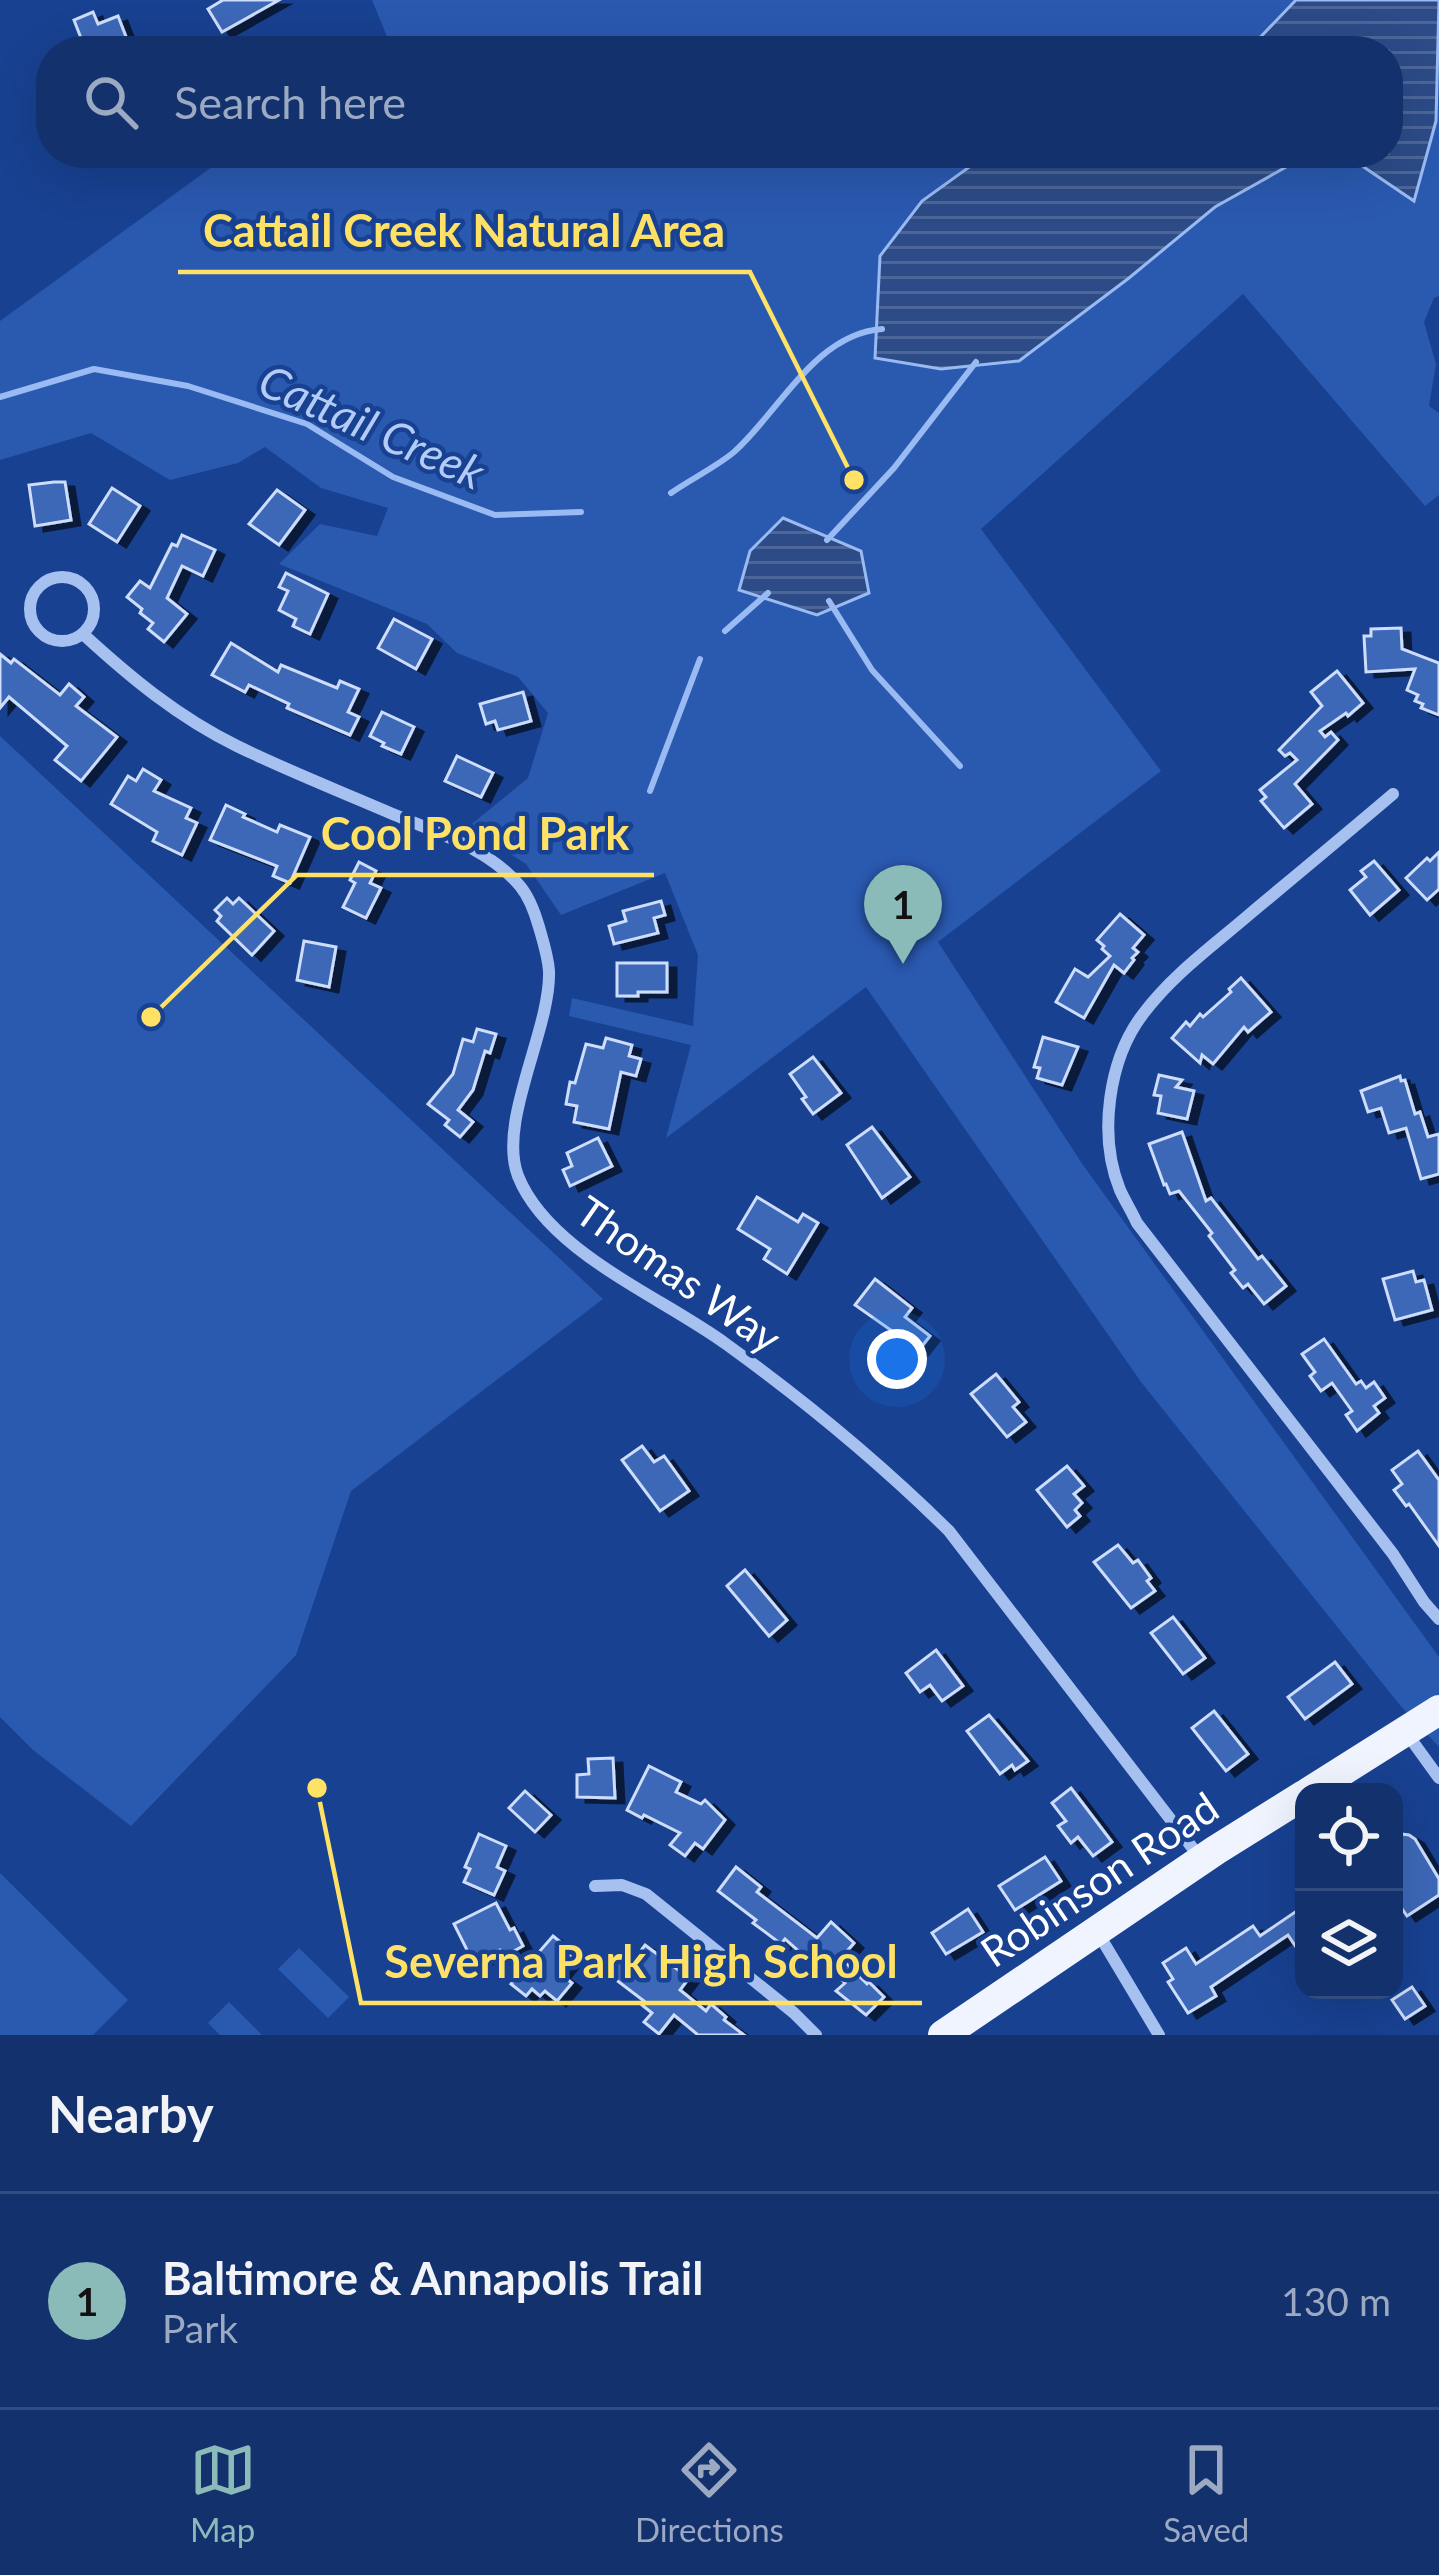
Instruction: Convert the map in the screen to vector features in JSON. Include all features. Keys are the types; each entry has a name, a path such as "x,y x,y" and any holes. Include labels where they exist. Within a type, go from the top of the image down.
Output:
{"main road":[{"name":"Robinson Road","path":"1324,1783 1439,1710"},
{"name":"Robinson Road","path":"943,2035 1295,1802"}],"street":[{"path":"71,578 86,587 94,616 83,634 56,641 36,628 30,608 45,582 71,578"},
{"name":"Thomas Way","path":"83,634 150,694 195,723 236,746 478,851 520,886 533,908 549,969 513,1143 517,1173 541,1216 566,1240 729,1346 872,1459 949,1531 1202,1860"},
{"path":"1393,794 1182,972 1140,1018 1126,1040 1114,1077 1110,1153 1119,1188 1138,1223 1439,1619"},
{"path":"1405,1731 1439,1778"},
{"path":"596,1886 622,1886 646,1894 817,2035"},
{"path":"1096,1930 1159,2035"}],"shaded area":[{"path":"372,0 1439,0 1439,296 1424,322 1436,364 1429,406 1439,413 1439,495 1425,506 1243,294 981,529 1161,771 938,942 1083,1165 1439,1657 1439,1747 1399,1704 1141,1382 866,987 666,1138 691,1045 569,1016 572,998 693,1026 698,955 665,873 561,915 526,864 468,827 528,778 548,713 518,677 457,653 427,624 279,564 320,524 377,536 388,508 321,488 265,447 238,463 170,480 91,433 0,460 0,321 210,168 1403,168 1403,36 387,36"},
{"path":"1296,0 1439,0 1436,121 1414,201 1365,168 1403,168 1403,36 1261,36"},
{"path":"968,168 1284,168 1215,207 1019,361 941,369 875,358 880,256 922,201"},
{"path":"783,518 861,551 869,593 817,615 739,590 750,551"},
{"path":"0,736 603,1299 351,1491 296,1655 131,1826 33,1750 0,1717"},
{"path":"0,1873 128,2000 93,2035 0,2035"},
{"path":"299,1948 349,1997 328,2018 278,1969"},
{"path":"229,2002 262,2035 220,2035 208,2023"}],"building":[{"path":"223,0 279,0 222,32 208,9"},
{"path":"93,12 98,24 118,16 126,36 80,36 74,20"},
{"path":"65,482 71,520 35,526 29,485"},
{"path":"112,488 140,506 117,542 89,524"},
{"path":"277,490 305,510 279,545 249,524"},
{"path":"182,535 215,550 203,576 182,566 167,598 187,614 164,642 148,629 153,623 127,597 140,581 150,588 172,544 177,546"},
{"path":"286,573 328,594 310,634 293,626 296,619 279,610 288,591 279,587"},
{"path":"394,619 432,639 416,669 378,648"},
{"path":"1401,628 1402,649 1439,663 1439,715 1421,708 1423,704 1415,701 1418,695 1407,690 1415,669 1366,672 1364,636 1371,636 1371,629"},
{"path":"231,643 278,672 281,665 337,688 340,681 359,689 348,712 359,717 350,735 287,708 289,704 249,685 245,692 212,675"},
{"path":"0,654 11,663 14,659 60,695 69,684 84,697 76,706 117,737 81,781 55,760 67,746 9,697 0,708"},
{"path":"1337,671 1363,703 1320,731 1325,737 1331,732 1338,740 1295,784 1312,804 1284,828 1261,801 1266,797 1260,790 1297,760 1279,750 1322,706 1311,692"},
{"path":"523,692 531,721 498,730 495,721 486,724 480,704"},
{"path":"382,712 414,727 401,754 370,736"},
{"path":"457,756 493,773 481,797 445,781"},
{"path":"143,769 161,780 154,791 191,808 186,818 197,823 182,855 153,841 157,832 111,804 128,776 136,781"},
{"path":"226,805 277,832 280,825 310,837 290,883 273,876 277,866 210,840"},
{"path":"1439,852 1439,889 1427,900 1406,878"},
{"path":"1374,861 1399,890 1370,915 1350,890 1366,877 1361,871"},
{"path":"359,862 376,871 370,883 381,888 366,918 343,907"},
{"path":"227,898 233,904 239,898 274,931 252,955 217,921 221,916 215,910"},
{"path":"661,901 665,915 654,918 658,933 614,944 609,926 626,921 623,911"},
{"path":"1120,914 1144,935 1133,948 1138,952 1124,973 1114,965 1084,1018 1056,1002 1075,969 1088,977 1110,956 1097,940"},
{"path":"304,941 336,947 329,987 297,980"},
{"path":"617,963 667,963 667,992 617,996"},
{"path":"1241,978 1271,1012 1248,1032 1244,1027 1213,1064 1202,1055 1200,1063 1172,1038 1186,1022 1190,1026 1200,1014 1203,1017"},
{"path":"477,1029 496,1034 490,1053 485,1051 473,1090 458,1110 473,1122 460,1137 445,1125 449,1120 428,1104 453,1074 463,1039 473,1042"},
{"path":"1043,1037 1078,1047 1062,1085 1037,1078 1040,1068 1034,1067"},
{"path":"606,1038 632,1045 629,1056 641,1059 636,1076 621,1072 609,1129 574,1122 577,1106 566,1104 586,1044 603,1048"},
{"path":"813,1057 841,1093 813,1114 790,1074"},
{"path":"1159,1075 1182,1080 1176,1087 1194,1091 1187,1119 1158,1113 1161,1096 1154,1095"},
{"path":"1400,1076 1428,1137 1439,1134 1439,1174 1421,1179 1406,1128 1389,1133 1381,1108 1368,1112 1361,1091"},
{"path":"872,1127 910,1177 882,1198 847,1145"},
{"path":"1182,1132 1206,1201 1211,1198 1258,1259 1262,1256 1286,1286 1264,1304 1248,1284 1243,1288 1231,1273 1235,1270 1209,1236 1212,1233 1179,1191 1170,1194 1164,1185 1149,1144"},
{"path":"598,1138 612,1166 570,1186 563,1170 572,1166 567,1153"},
{"path":"757,1197 798,1222 803,1214 818,1223 787,1274 764,1259 770,1249 738,1229"},
{"path":"1413,1271 1416,1282 1424,1280 1432,1310 1395,1320 1383,1279"},
{"path":"875,1279 912,1308 905,1317 930,1336 919,1350 855,1305"},
{"path":"1324,1339 1356,1384 1361,1381 1366,1388 1374,1382 1385,1398 1374,1406 1379,1413 1357,1431 1346,1415 1352,1411 1332,1383 1321,1391 1302,1354"},
{"path":"996,1374 1019,1402 1013,1407 1026,1422 1007,1437 971,1394"},
{"path":"642,1446 654,1462 664,1456 689,1491 660,1511 622,1460"},
{"path":"1418,1451 1439,1480 1439,1546 1394,1490 1402,1484 1392,1470"},
{"path":"1067,1466 1084,1486 1074,1494 1082,1503 1075,1510 1080,1516 1067,1527 1037,1490"},
{"path":"1118,1545 1133,1563 1138,1560 1155,1591 1131,1608 1094,1562"},
{"path":"745,1570 787,1620 769,1636 727,1586"},
{"path":"1173,1617 1205,1658 1183,1674 1151,1633"},
{"path":"936,1650 963,1686 942,1701 930,1685 920,1692 906,1673"},
{"path":"1335,1662 1352,1684 1305,1719 1288,1697"},
{"path":"1214,1711 1248,1754 1226,1771 1192,1728"},
{"path":"989,1715 1028,1761 1015,1770 1012,1765 1000,1774 967,1731"},
{"path":"613,1758 615,1798 577,1797 577,1775 589,1774 588,1759"},
{"path":"649,1766 681,1782 676,1792 701,1804 705,1800 725,1820 703,1849 695,1843 685,1856 670,1845 680,1833 627,1810"},
{"path":"1071,1788 1112,1842 1093,1856 1078,1837 1071,1843 1058,1826 1066,1821 1052,1803"},
{"path":"525,1791 551,1815 535,1832 509,1808"},
{"path":"479,1834 506,1846 497,1867 505,1871 494,1895 464,1882"},
{"path":"1403,1834 1415,1839 1439,1879 1439,1895 1407,1916 1403,1910"},
{"path":"1045,1857 1061,1881 1015,1910 999,1886"},
{"path":"736,1867 761,1887 757,1892 817,1938 831,1922 854,1943 841,1958 884,1997 866,2015 836,1991 845,1983 821,1961 811,1962 785,1939 781,1944 718,1891"},
{"path":"496,1903 523,1946 503,1957 500,1950 474,1964 454,1924"},
{"path":"968,1909 983,1932 946,1954 932,1933"},
{"path":"1295,1912 1295,1946 1288,1935 1211,1987 1216,1996 1188,2013 1168,1982 1173,1979 1163,1963 1186,1948 1196,1964 1253,1926 1260,1936"},
{"path":"553,1936 573,1958 560,1974 572,1983 557,2001 545,1991 540,1996 532,1989 526,1996 511,1984"},
{"path":"645,1945 689,1978 680,1990 706,2011 711,2004 744,2035 698,2035 674,2015 659,2034 644,2022 652,2013 642,2005 644,2001 607,1973 623,1952 634,1960"},
{"path":"1412,1987 1425,2006 1405,2019 1392,2000 1403,1999 1403,1993"}],"waterway":[{"name":"Cattail Creek","path":"671,493 734,452 800,377 837,345 882,329"},
{"name":"Cattail Creek","path":"827,540 894,468 976,362"},
{"name":"Cattail Creek","path":"0,397 94,369 188,386 307,424 393,477 495,515 581,512"},
{"name":"Cattail Creek","path":"725,631 768,593"},
{"path":"829,601 872,670 960,766"},
{"name":"Cattail Creek","path":"650,791 700,659"}],"place":[{"name":"Cattail Creek Natural Area","path":"854,480"},
{"name":"Baltimore & Annapolis Trail","path":"903,964"},
{"name":"Cool Pond Park","path":"151,1017"},
{"name":"Severna Park High School","path":"317,1788"}]}
